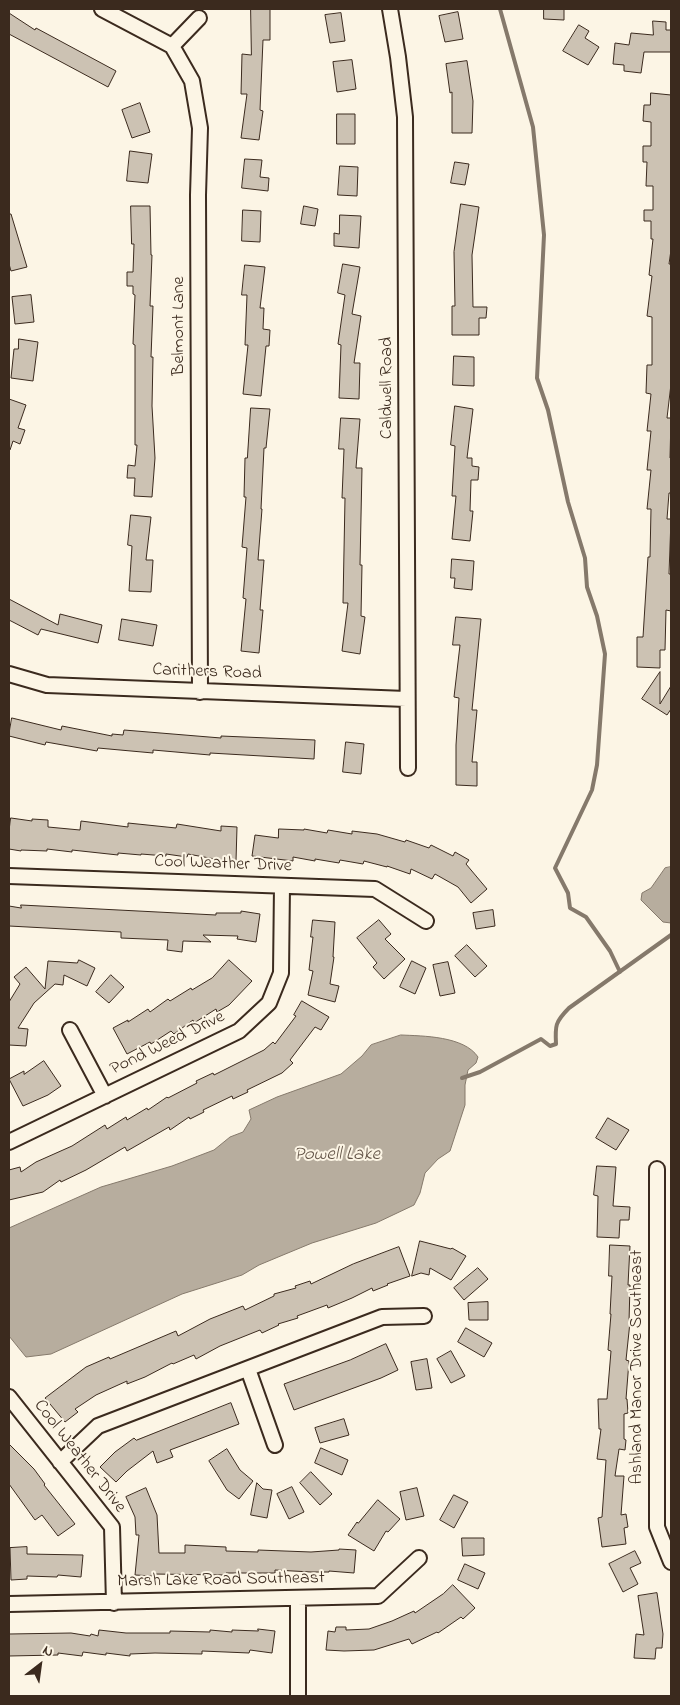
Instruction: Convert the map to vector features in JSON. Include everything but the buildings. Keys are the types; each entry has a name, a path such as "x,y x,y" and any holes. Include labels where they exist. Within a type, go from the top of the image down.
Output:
{"street":[{"path":"102,9 172,46 198,18"},
{"name":"Caldwell Road","path":"390,9 405,117 407,350 406,699 408,768"},
{"name":"Belmont Lane","path":"172,46 192,81 200,128 198,195 200,692"},
{"name":"Carithers Road","path":"9,674 47,685 406,699"},
{"name":"Cool Weather Drive","path":"9,876 375,890 426,921"},
{"name":"Pond Weed Drive","path":"9,1142 239,1031 269,1003 281,973 282,886"},
{"name":"Pond Weed Drive","path":"70,1030 105,1096"},
{"name":"Ashland Manor Drive Southeast","path":"657,1169 657,1527 671,1562"},
{"path":"60,1462 98,1426 382,1317 424,1316"},
{"path":"248,1369 275,1445"},
{"name":"Cool Weather Drive","path":"9,1397 112,1527 114,1603"},
{"name":"Marsh Lake Road Southeast","path":"9,1604 378,1596 419,1558"},
{"path":"298,1598 298,1696"}],"water":[{"path":"671,867 671,923 663,922 641,900 642,893 651,888 665,868"},
{"name":"Powell Lake","path":"401,1035 442,1038 453,1041 472,1050 478,1057 476,1063 468,1070 465,1085 465,1105 450,1151 438,1159 425,1173 420,1193 414,1205 376,1223 312,1243 259,1265 242,1275 182,1294 51,1354 26,1357 9,1336 9,1228 101,1187 172,1166 214,1150 230,1137 243,1132 251,1119 249,1110 277,1097 341,1074 362,1056 371,1045"}],"waterway":[{"path":"500,9 533,127 544,235 537,378 548,410 568,502 585,558 587,587 597,616 605,654 597,765 592,790 555,868 568,893 570,908 586,917 610,951 620,972"},
{"path":"462,1078 480,1072 541,1039 550,1046 556,1044 557,1024 569,1008 671,935"}]}
